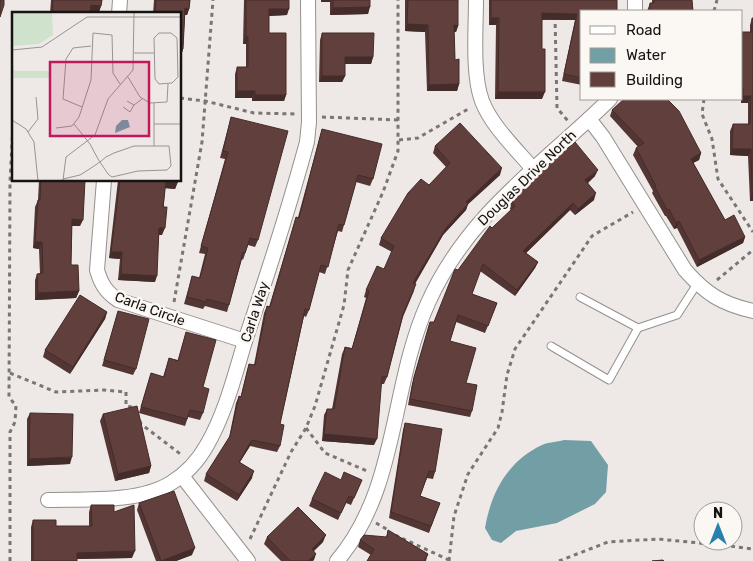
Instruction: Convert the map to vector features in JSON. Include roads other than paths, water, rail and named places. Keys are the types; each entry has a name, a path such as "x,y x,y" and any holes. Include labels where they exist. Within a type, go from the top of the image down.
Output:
{"street":[{"name":"Carla Way","path":"48,500 143,494 170,484 182,476 194,464 206,446 220,419 298,176 307,142 308,0"},
{"path":"476,0 477,75 482,102 490,117 532,169"},
{"path":"589,119 609,100"},
{"name":"Douglas Drive North","path":"337,561 361,527 374,500 382,477 409,356 427,304 440,280 480,220 532,169 589,119 603,137 685,270 701,287 714,297 733,306 753,311"},
{"name":"Carla Circle","path":"104,181 96,270 107,292 118,300 245,341"},
{"path":"182,476 246,557"}],"lane":[{"path":"551,346 609,380 638,328 677,315 701,287"},
{"path":"580,297 638,328"}],"water":[{"path":"564,440 591,441 608,465 606,492 595,504 557,523 516,531 501,543 492,540 485,528 492,502 503,479 530,452 544,444"}]}
